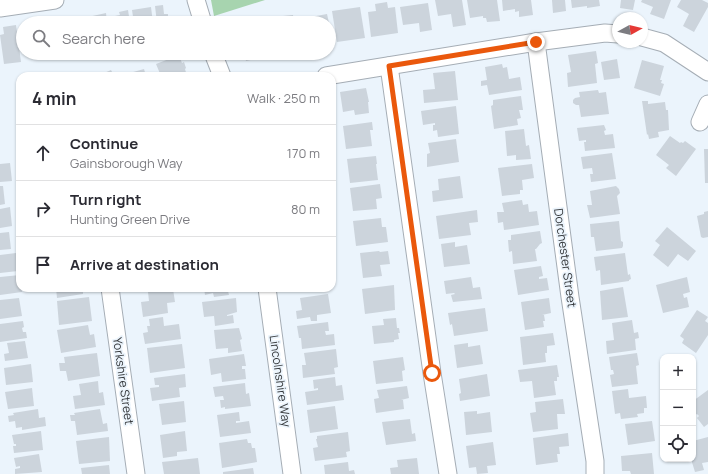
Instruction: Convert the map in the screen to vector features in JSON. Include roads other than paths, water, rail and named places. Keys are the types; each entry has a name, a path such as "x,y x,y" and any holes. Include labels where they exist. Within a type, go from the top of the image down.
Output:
{"street":[{"path":"0,8 55,0"},
{"path":"196,0 201,16"},
{"path":"336,74 536,42 605,33 612,34"},
{"path":"648,39 664,43 708,72"},
{"name":"Dorchester Street","path":"536,42 570,297 596,474"},
{"path":"216,60 220,72"},
{"path":"389,66 432,373 448,474"},
{"path":"700,122 708,104"},
{"name":"Yorkshire Street","path":"111,292 136,474"},
{"name":"Lincolnshire Way","path":"268,292 292,474"}]}
